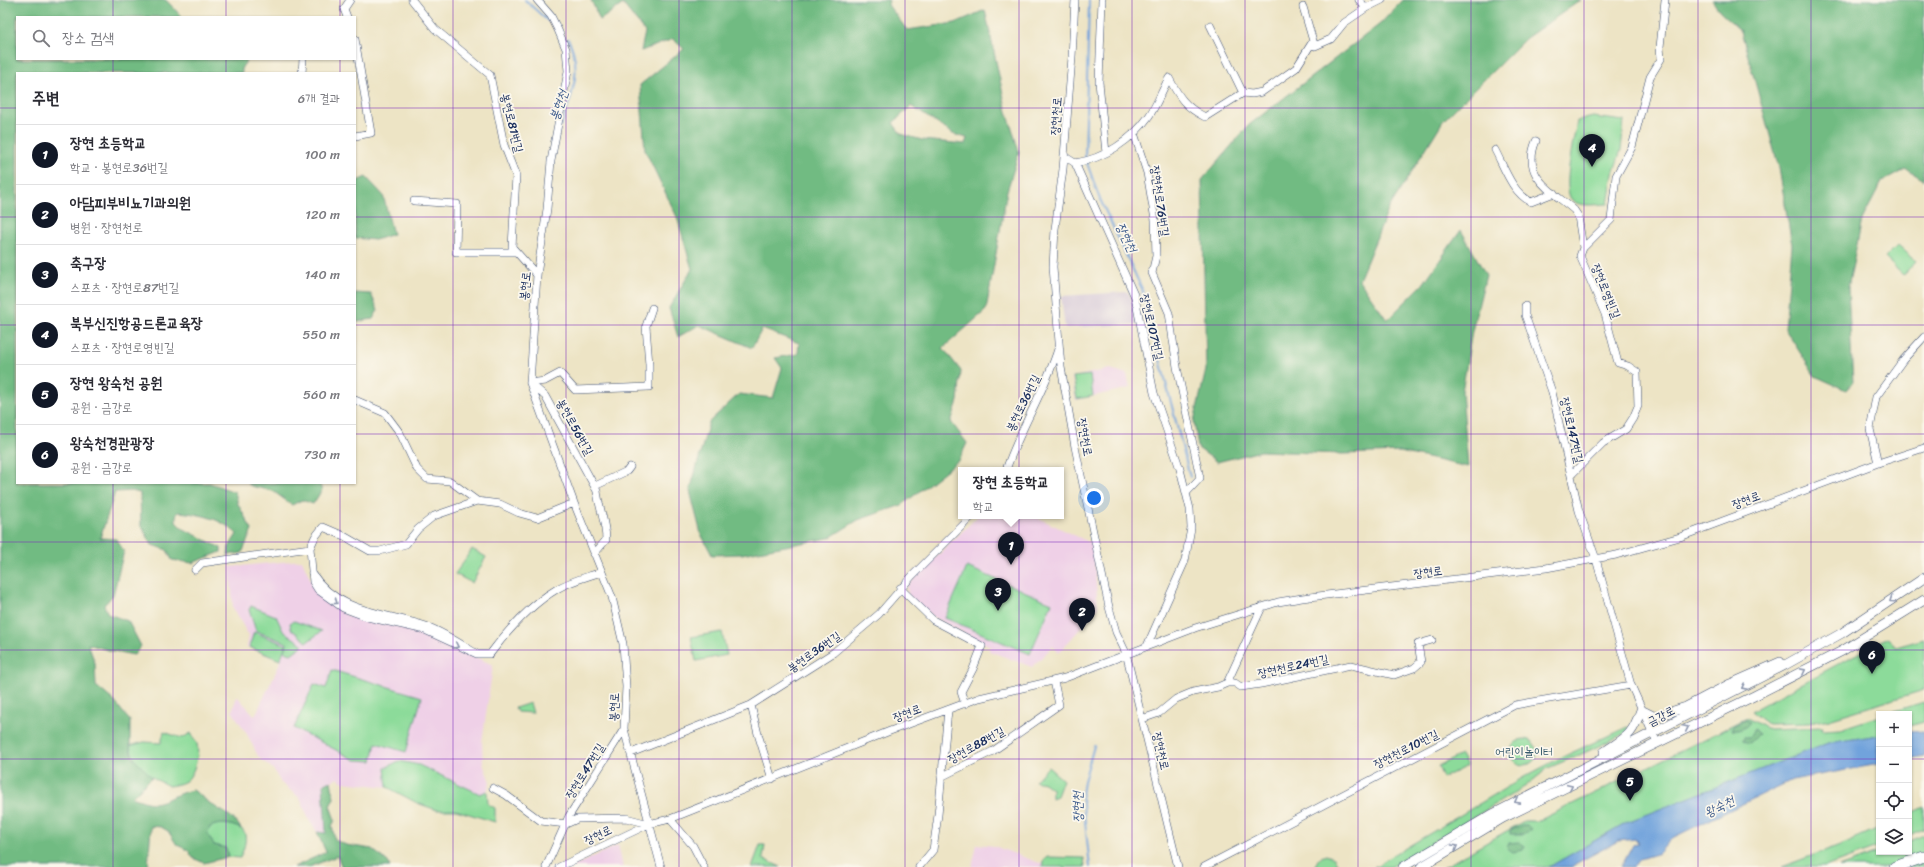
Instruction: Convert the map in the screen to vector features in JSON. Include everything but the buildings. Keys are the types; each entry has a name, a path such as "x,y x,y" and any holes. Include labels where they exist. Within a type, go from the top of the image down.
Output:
{"highway":[{"path":"1895,867 1924,857"}],"main road":[{"name":"금강로","path":"1421,867 1503,818 1654,738 1829,640 1924,578"},
{"name":"금강로","path":"1403,867 1491,815 1578,769 1754,696 1842,651 1924,600"},
{"path":"1578,769 1628,736 1636,725 1641,710 1655,717 1686,707 1730,684 1829,640"}],"street":[{"path":"347,16 344,9 350,0"},
{"name":"봉현로81번길","path":"412,0 435,29 490,75 504,145 516,176 512,247 516,252"},
{"name":"봉현로","path":"537,0 551,16 558,30 566,49 568,71 550,161 547,209 537,275 530,383 574,503 612,597 623,644 626,688 624,730 661,867"},
{"name":"장현천로","path":"1075,0 1064,156 1055,229 1053,267 1061,366 1075,447 1109,607 1116,632 1126,653 1178,867"},
{"path":"1102,0 1099,82 1106,153"},
{"path":"1359,0 1366,8"},
{"path":"1303,7 1315,46 1330,39 1344,23 1366,8 1382,0"},
{"path":"1584,248 1611,220 1616,176 1632,147 1650,77 1661,59 1660,47 1665,0"},
{"path":"1210,25 1243,93"},
{"path":"1064,156 1078,162 1098,158 1134,133 1149,116 1169,78 1181,99 1192,110 1205,117 1243,93 1252,94 1262,92 1296,68 1313,41"},
{"path":"356,45 371,133 356,136"},
{"path":"302,72 303,60"},
{"name":"장현천로76번길","path":"1134,133 1147,173 1155,220 1156,256 1152,273"},
{"path":"1536,141 1532,165 1534,172 1554,193 1574,210 1578,216 1584,248"},
{"path":"1495,150 1514,187 1522,198 1531,202 1554,193"},
{"name":"장현로107번길","path":"1078,162 1135,297 1154,393 1187,492 1190,509 1191,528 1185,562 1147,646"},
{"path":"414,201 457,204 456,252 516,252 537,275"},
{"name":"장현로영빈길","path":"1571,475 1603,443 1626,429 1638,406 1637,372 1628,366 1618,363 1606,314 1580,256 1584,248"},
{"name":"장현로107번길","path":"1152,273 1169,313 1177,367 1200,478 1187,492"},
{"name":"장현로147번길","path":"1525,306 1526,315 1552,392 1579,511 1596,559"},
{"path":"530,383 545,381 560,373 575,390 649,387 646,326 652,308"},
{"path":"1878,463 1870,429 1876,397 1903,360 1924,337"},
{"name":"봉현로36번길","path":"1007,467 1013,449 1052,367 1059,345"},
{"path":"1052,367 1061,366"},
{"name":"봉현로56번길","path":"530,383 545,396 594,486 606,527 606,540 594,554"},
{"path":"356,400 385,413 400,433 417,469 427,479 450,481 477,501"},
{"name":"장현로","path":"559,867 649,824 670,819 979,698 1054,681 1195,628 1262,607 1302,598 1546,568 1616,555 1680,537 1878,463 1924,448"},
{"path":"594,486 627,471 630,467"},
{"path":"574,503 538,518 519,513 500,504 477,501 434,516 418,529 406,544 380,551 370,551 344,536 323,527 315,537 310,548 313,582 318,590 343,608 367,617 425,630 477,654 490,654 506,633 532,607 558,588 601,572"},
{"name":"봉현로36번길","path":"631,753 751,705 833,653 879,614 900,588 969,519"},
{"path":"195,570 202,563 310,548"},
{"path":"1596,559 1631,685 1654,738"},
{"path":"900,588 933,620 982,646 974,669 961,692 965,704"},
{"path":"1226,683 1262,607"},
{"name":"장현천로24번길","path":"1142,719 1159,713 1176,699 1193,692 1218,687 1226,683 1235,682 1241,687 1350,665 1394,675 1414,668 1421,662 1418,644 1432,640"},
{"name":"장현로88번길","path":"941,777 993,752 1059,706 1054,681"},
{"name":"장현천로10번길","path":"1204,867 1515,705 1631,685"},
{"path":"751,705 772,779"},
{"name":"장현로88번길","path":"919,867 933,850 938,815 948,710"},
{"name":"장현로47번길","path":"546,867 566,824 624,730"},
{"path":"493,788 506,795 541,821 566,824 577,819 626,818 649,824"},
{"path":"670,819 693,846 704,867"}],"shaded area":[{"path":"1128,292 1136,308 1139,324 1065,328 1061,296"},
{"path":"1110,369 1127,374 1130,388 1076,400 1072,377"},
{"path":"975,519 1040,519 1093,544 1098,608 1059,653 1053,646 1032,667 989,651 990,646 933,617 908,595 907,586"},
{"path":"302,560 316,592 347,615 423,632 493,665 482,742 483,764 490,782 487,791 480,794 419,765 385,769 387,787 343,782 338,778 323,785 326,833 317,832 309,820 300,798 281,783 273,769 259,758 247,734 232,711 237,696 255,716 281,661 247,647 249,636 233,608 230,567"},
{"path":"977,844 994,846 1042,864 1042,867 972,867"},
{"path":"618,845 623,867 572,867"}],"green space":[{"path":"0,0 166,0 181,16 16,16 16,60 247,60 242,67 242,72 16,72 16,484 213,484 235,492 238,504 252,530 242,553 228,555 229,547 237,534 224,524 210,518 178,512 176,522 182,528 221,548 221,552 192,563 172,560 167,550 152,545 141,525 140,493 132,491 115,492 100,538 116,539 124,551 113,595 104,605 108,614 128,621 141,646 134,655 88,644 95,663 96,686 114,701 130,721 130,746 132,757 152,777 132,797 154,803 193,790 232,817 241,829 222,824 210,827 207,833 214,845 226,848 228,857 204,863 193,858 188,850 177,845 168,831 161,827 151,826 148,867 0,867"},
{"path":"591,0 889,0 888,5 907,30 955,23 985,10 1006,108 1019,152 1007,191 986,310 943,348 961,371 958,401 951,422 967,443 959,460 902,505 858,520 829,538 742,554 712,555 701,534 690,491 709,422 739,394 773,398 782,368 775,358 798,354 799,343 762,329 752,348 699,325 678,337 669,308 692,269 677,217 645,150 640,85 684,49 673,39 641,51 645,32 623,4 600,20","holes":["911,106 953,134 967,138 965,144 922,140 901,134 893,123"]},
{"path":"1403,0 1581,0 1526,38 1443,121 1389,208 1359,280 1387,320 1423,284 1461,230 1486,275 1472,331 1462,392 1468,467 1400,452 1343,454 1261,451 1217,462 1198,448 1194,421 1206,370 1202,180 1249,125 1380,24"},
{"path":"1712,0 1924,0 1924,180 1906,169 1882,182 1862,220 1848,288 1853,382 1846,390 1815,376 1785,329 1792,245 1779,168 1741,31 1720,12"},
{"path":"1593,117 1624,121 1621,150 1613,174 1608,204 1580,204 1572,200 1569,194 1568,174 1577,121"},
{"path":"366,177 383,195 393,234 375,240 356,238 356,182"},
{"path":"1898,245 1916,261 1903,275 1885,258"},
{"path":"356,293 371,294 378,310 373,319 356,322"},
{"path":"1090,375 1093,396 1077,399 1073,377"},
{"path":"248,484 319,484 322,490 313,504 302,500 292,505 273,491"},
{"path":"472,549 486,557 472,583 455,574"},
{"path":"967,567 1052,603 1030,654 945,618"},
{"path":"251,606 276,616 283,631 302,644 302,646 291,654 285,652 287,643 256,631 249,610"},
{"path":"294,621 322,631 307,642 291,629 290,623"},
{"path":"254,632 286,645 280,660 249,647"},
{"path":"722,632 727,655 696,661 691,637"},
{"path":"1888,637 1896,647 1924,639 1924,690 1829,719 1809,723 1768,724 1751,711"},
{"path":"332,670 422,697 406,752 376,743 372,761 355,760 294,728 314,684 326,688"},
{"path":"1924,702 1924,722 1912,725 1912,711 1894,711"},
{"path":"530,703 533,713 517,712 515,708"},
{"path":"1876,717 1876,735 1828,743 1627,822 1549,867 1444,867 1524,821 1538,821 1747,718 1769,729 1823,727 1822,730 1840,729"},
{"path":"1745,720 1750,722 1740,729 1732,730 1734,726"},
{"path":"1627,727 1629,728 1626,733 1548,768 1526,786 1391,867 1374,867 1524,777 1556,760"},
{"path":"1755,729 1759,734 1750,743 1742,739 1744,737 1750,737"},
{"path":"164,732 182,738 191,733 197,743 198,748 196,764 190,777 183,782 169,786 150,775 139,765 135,760 130,746 144,742 161,743"},
{"name":"어린이놀이터","path":"1524,739 1533,743 1537,752 1533,761 1524,765 1515,761 1511,752 1515,743"},
{"path":"1461,755 1467,766 1443,778 1438,766"},
{"path":"399,761 419,765 480,794 487,791 488,804 495,808 495,822 456,810 437,810 417,803 387,787 385,768"},
{"path":"1048,767 1063,780 1057,796 1052,798 1052,789 1044,783 1035,781"},
{"path":"331,781 334,798 330,806 335,820 332,826 335,840 346,845 372,849 388,862 390,867 342,867 337,856 309,867 294,867 326,852 317,832 326,833 323,785"},
{"path":"1924,807 1924,829 1912,834 1912,819 1912,813"},
{"path":"217,824 234,825 244,831 245,842 240,858 228,857 226,848 214,845 207,833 210,827"},
{"path":"1522,825 1527,825 1531,829 1523,834 1510,834 1510,830"},
{"path":"1876,829 1876,848 1825,867 1782,867"},
{"path":"1924,835 1924,867 1839,867 1876,853 1876,855 1912,855 1912,840"},
{"path":"1519,842 1525,846 1523,850 1513,852 1507,848 1509,843"},
{"path":"760,845 765,845 763,859 781,867 752,867"},
{"path":"1326,855 1334,858 1339,867 1314,867 1319,858"},
{"path":"1048,857 1084,858 1085,867 1042,867 1044,859"}],"water":[{"path":"1924,731 1924,756 1912,758 1912,732"},
{"name":"왕숙천","path":"1876,735 1876,765 1792,780 1672,838 1659,853 1639,859 1633,867 1621,867 1633,845 1638,843 1636,839 1618,841 1575,864 1573,867 1549,867 1627,822 1828,743"}],"waterway":[{"name":"봉현천","path":"525,0 548,21"},
{"name":"장현천","path":"1085,159 1089,0"},
{"name":"봉현천","path":"561,126 572,94 575,72 573,50 568,39"},
{"name":"장현천","path":"1087,163 1099,197 1142,289 1190,477"},
{"name":"장현천","path":"1090,867 1082,795 1084,781 1094,746"}],"place":[{"name":"북부신진항공드론교육장","path":"1592,167"},
{"name":"장현 초등학교","path":"1011,565"},
{"name":"축구장","path":"998,611"},
{"name":"아담피부비뇨기과의원","path":"1082,631"},
{"name":"왕숙천경관광장","path":"1872,674"},
{"name":"장현 왕숙천 공원","path":"1630,801"}]}
